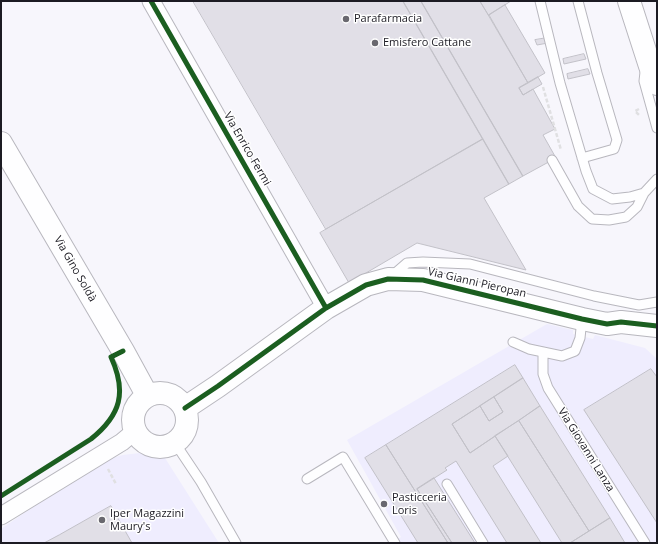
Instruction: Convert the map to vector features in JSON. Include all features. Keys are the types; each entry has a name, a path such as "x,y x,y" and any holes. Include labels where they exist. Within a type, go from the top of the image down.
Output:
{"street":[{"name":"Via Enrico Fermi","path":"151,1 326,308"},
{"path":"629,1 655,71"},
{"name":"Via Gino Soldà","path":"1,143 123,351 147,395"},
{"name":"Via Gianni Pieropan","path":"185,408 326,308 366,285 388,279 423,280 606,324 621,332 657,340"},
{"name":"Via Gianni Pieropan","path":"606,324 621,322 657,326"},
{"path":"158,392 169,393 178,399 185,408 188,421 180,439 175,443 162,447 149,445 144,442 135,431 133,415 140,400 147,395 158,392"},
{"path":"1,516 122,442 135,431"}],"lane":[{"path":"540,1 560,83 582,158 593,189 612,199 630,197 644,193"},
{"path":"578,1 617,140 614,149 582,158"},
{"path":"655,71 645,71 644,81 657,128"},
{"path":"552,160 578,206 592,219 609,220 626,217 637,207 644,193 657,179"},
{"path":"388,279 407,263 423,262 470,264 631,304 639,305 657,302"},
{"path":"513,342 529,349 562,356 574,351 580,338 582,319"},
{"name":"Via Giovanni Lanza","path":"543,352 543,374 548,388 645,543"},
{"path":"175,443 201,482 236,543"},
{"path":"307,479 343,458 395,543"},
{"path":"447,484 482,543"}],"shaded area":[{"path":"547,324 573,330 573,334 593,339 595,335 645,348 657,359 657,543 390,543 401,537 347,440"},
{"path":"140,453 165,458 219,543 1,543 1,529 66,484 112,458"}],"building":[{"path":"193,1 403,1 483,139 326,229"},
{"path":"403,1 421,1 523,176 509,184"},
{"path":"421,1 480,1 528,83 519,88 523,95 533,89 555,129 543,135 556,158 523,176"},
{"path":"480,1 511,1 489,15"},
{"path":"505,5 545,73 528,83 489,15"},
{"path":"547,38 548,43 537,45 535,40"},
{"path":"584,54 586,59 564,64 563,59"},
{"path":"588,69 590,74 568,79 567,74"},
{"path":"538,77 542,84 523,95 519,88"},
{"path":"483,139 509,184 484,198 526,270 417,243 349,283 320,233"},
{"path":"515,365 523,378 452,424 470,453 495,436 508,456 493,466 541,543 507,543 456,461 445,468 447,470 417,489 452,543 448,543 386,445"},
{"path":"651,369 657,377 657,523 584,410"},
{"path":"523,378 540,406 470,453 452,424 480,406 489,421 503,412 494,397"},
{"path":"494,397 503,412 489,421 480,406"},
{"path":"540,406 610,518 589,531 519,421"},
{"path":"519,421 589,531 570,543 562,543 495,436"},
{"path":"386,445 448,543 418,543 365,458"},
{"path":"434,478 475,543 452,543 417,489"},
{"name":"Iper Magazzini Maury's","path":"111,506 132,543 44,543 59,535"},
{"path":"610,518 625,543 570,543 589,531"}],"cycle path":[{"path":"151,1 326,308"},
{"path":"185,408 326,308 366,285 388,279 423,280 607,324 621,322 657,326"},
{"path":"1,496 91,439 109,421 115,412 120,392 119,381 111,357 123,351"}],"place":[{"name":"Parafarmacia","path":"346,19"},
{"name":"Emisfero Cattane","path":"375,43"},
{"name":"Pasticceria Loris","path":"384,504"},
{"name":"Iper Magazzini Maury's","path":"102,520"}]}
